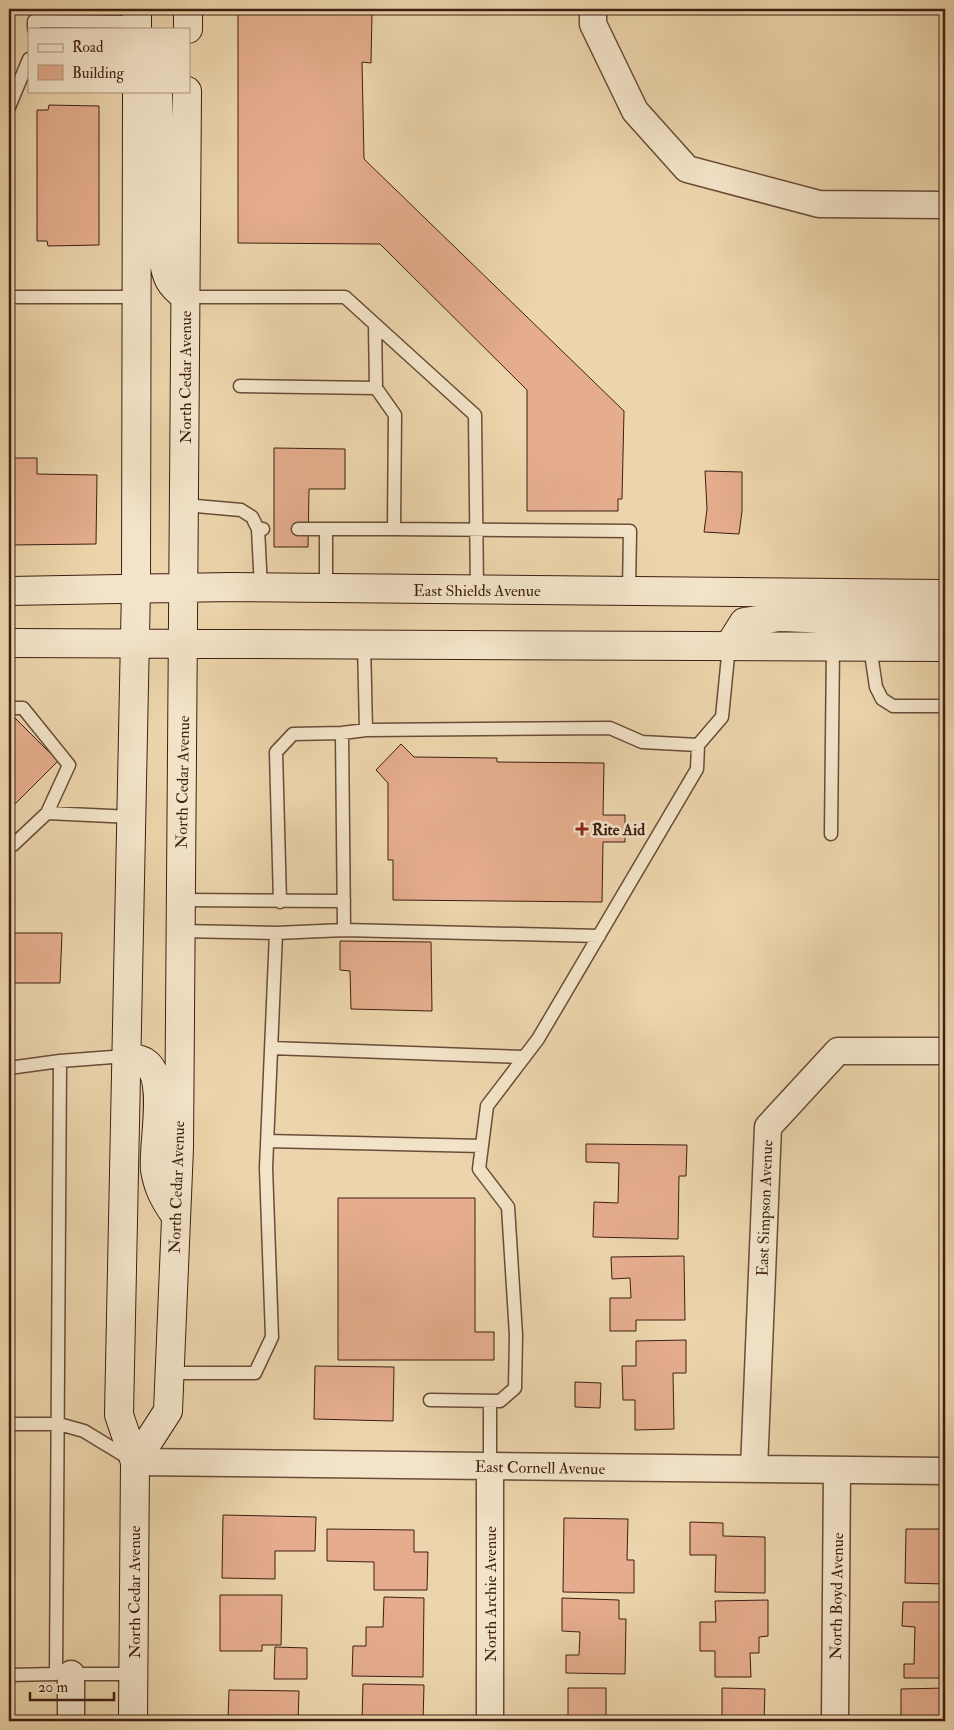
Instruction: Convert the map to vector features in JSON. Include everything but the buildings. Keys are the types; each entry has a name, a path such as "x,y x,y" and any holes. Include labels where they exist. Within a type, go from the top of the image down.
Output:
{"main road":[{"path":"188,9 188,28"},
{"name":"North Cedar Avenue","path":"133,1721 135,1462 119,1415 136,588 137,92"},
{"path":"158,92 163,257 166,274 173,288 186,297"},
{"name":"North Cedar Avenue","path":"135,1462 168,1411 179,1148 187,92"},
{"name":"East Shields Avenue","path":"9,590 184,587 945,594"},
{"path":"728,646 744,622 780,617 883,620 945,619"},
{"path":"9,643 184,642 945,647"},
{"path":"126,1056 146,1062 152,1072 158,1092 154,1168 161,1195 176,1216"}],"street":[{"path":"593,9 594,24 635,111 687,169 819,204 945,205"},
{"name":"East Simpson Avenue","path":"754,1469 768,1127 838,1051 945,1051"},
{"name":"East Cornell Avenue","path":"135,1462 945,1471"},
{"name":"North Archie Avenue","path":"490,1466 490,1721"},
{"name":"North Boyd Avenue","path":"835,1721 837,1470"},
{"path":"64,1674 71,1721"}],"lane":[{"path":"34,28 34,21 138,22"},
{"path":"9,107 28,61"},
{"path":"9,297 137,296"},
{"path":"186,297 345,297 475,415 477,590"},
{"path":"375,325 376,388 395,415 394,529"},
{"path":"240,386 376,388"},
{"path":"185,505 241,510 252,517 261,529 261,588"},
{"path":"298,529 630,531 629,591"},
{"path":"326,529 326,589"},
{"path":"364,644 366,730"},
{"path":"430,1400 500,1401 515,1388 516,1336 508,1207 479,1168 487,1106 538,1039 697,769 698,745 722,717 728,646"},
{"path":"831,834 834,646"},
{"path":"870,647 876,687 882,699 893,706 945,706"},
{"path":"9,708 22,708 69,766 47,813 13,844 9,840"},
{"path":"280,902 276,752 293,734 342,733 366,730 610,728 642,742 698,745"},
{"path":"342,733 344,930"},
{"path":"47,813 132,817"},
{"path":"181,900 344,901"},
{"path":"180,931 276,933 344,930 599,936"},
{"path":"169,1373 255,1373 272,1337 266,1168 276,933"},
{"path":"271,1048 524,1057"},
{"path":"9,1068 60,1060 126,1056"},
{"path":"60,1060 59,1424 64,1674"},
{"path":"267,1141 482,1146"},
{"path":"490,1401 490,1466"},
{"path":"9,1424 59,1424 84,1431 135,1462"},
{"path":"9,1675 134,1674"}],"place":[{"name":"Rite Aid","path":"582,829"}]}
